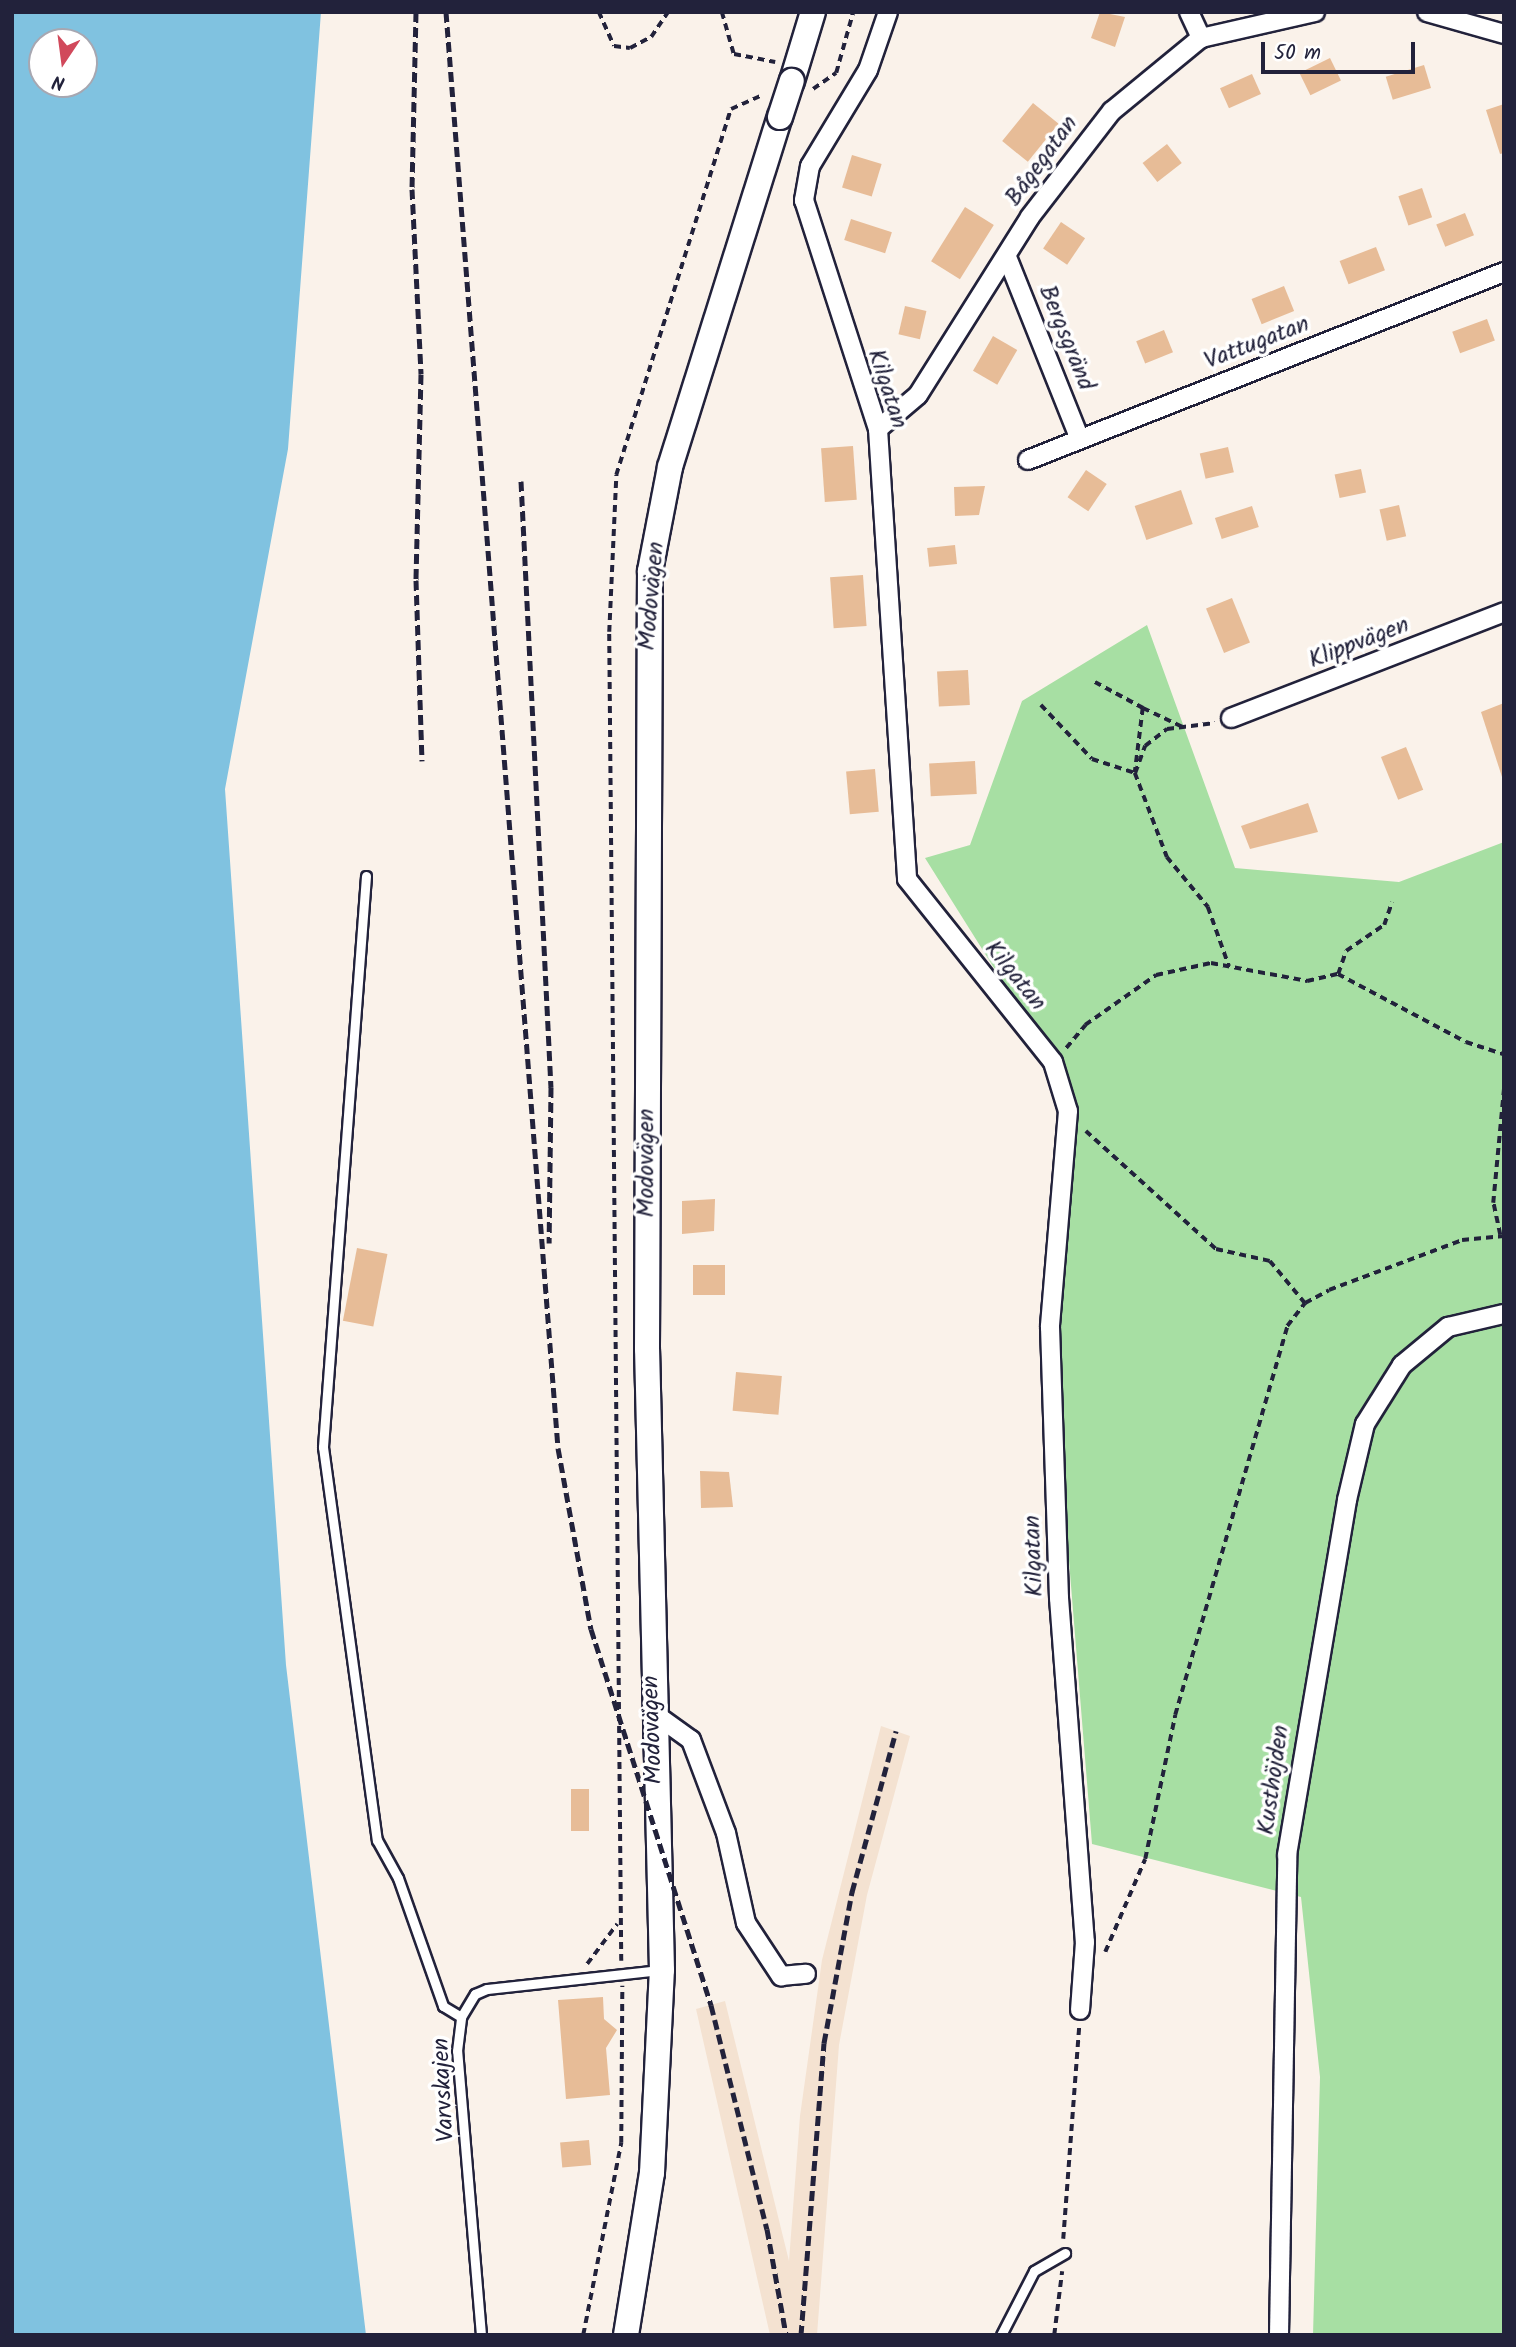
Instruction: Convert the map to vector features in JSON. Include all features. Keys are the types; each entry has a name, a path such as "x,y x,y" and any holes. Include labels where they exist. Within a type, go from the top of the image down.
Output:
{"main road":[{"name":"Modovägen","path":"626,2335 652,2173 662,1970 652,1712 650,571 670,467 813,12"}],"street":[{"name":"Kilgatan","path":"888,12 868,70 810,166 804,200 878,429 907,879 1053,1062 1068,1111 1050,1327 1059,1598 1085,1942 1080,2010"},
{"path":"1189,12 1201,38"},
{"name":"Bågegatan","path":"878,429 918,395 1007,257 1112,111 1201,38 1315,12"},
{"path":"1427,12 1504,34"},
{"name":"Bergsgränd","path":"1007,257 1079,437"},
{"name":"Vattugatan","path":"1028,460 1079,437 1504,272"},
{"name":"Klippvägen","path":"1231,719 1504,612"},
{"name":"Kusthöjden","path":"1279,2335 1287,1855 1347,1500 1365,1424 1402,1365 1448,1327 1504,1314"},
{"path":"652,1712 691,1740 726,1833 746,1923 781,1976 806,1974"}],"lane":[{"path":"366,876 323,1447 377,1840 398,1878 443,2006 461,2017"},
{"name":"Varvskajen","path":"481,2335 457,2051 461,2017 482,1990 662,1970"},
{"path":"1001,2335 1034,2271 1065,2253"}],"path":[{"path":"599,12 614,46 630,48 651,37 668,12"},
{"path":"722,12 734,54 795,74"},
{"path":"1095,682 1185,728"},
{"path":"1041,705 1091,759 1135,773"},
{"path":"1143,708 1135,773 1167,857 1208,907 1229,966"},
{"path":"1135,773 1145,746 1167,729 1231,719"},
{"path":"1338,974 1346,951 1384,925 1392,902"},
{"path":"1053,1062 1085,1025 1156,975 1211,963 1307,981 1338,974 1466,1042 1504,1054"},
{"path":"1101,1960 1145,1859 1175,1715 1287,1326 1305,1303 1462,1240 1502,1236 1493,1203 1504,1086"},
{"path":"1068,1111 1114,1163 1216,1249 1270,1261 1305,1303"},
{"path":"569,1979 617,1924 623,1973 621,2143 583,2335"},
{"path":"1054,2335 1065,2253 1061,2225 1080,2010"}],"shaded area":[{"path":"881,1726 910,1736 867,1895 839,2045 817,2335 770,2335 696,2009 725,2001 789,2261 800,2116 822,1960"}],"green space":[{"path":"1147,625 1235,868 1399,882 1504,842 1504,2335 1313,2335 1320,2077 1301,1897 1092,1844 1050,1327 1070,1129 1053,1062 925,858 970,845 1022,701"}],"water":[{"path":"12,12 321,12 288,449 225,789 286,1665 366,2335 12,2335"}],"building":[{"path":"1100,12 1125,17 1115,47 1091,38"},
{"path":"1330,58 1341,80 1310,95 1299,73"},
{"path":"1424,65 1431,88 1393,100 1386,77"},
{"path":"1252,74 1261,94 1229,108 1220,88"},
{"path":"1033,103 1059,124 1028,162 1002,141"},
{"path":"1504,104 1504,153 1500,154 1486,110"},
{"path":"1167,144 1182,163 1157,182 1143,163"},
{"path":"852,155 882,164 872,197 842,188"},
{"path":"1422,188 1432,217 1408,225 1398,196"},
{"path":"965,207 994,225 960,279 931,261"},
{"path":"1465,213 1474,235 1445,247 1436,225"},
{"path":"851,219 892,232 885,253 844,240"},
{"path":"1061,222 1085,238 1067,265 1043,249"},
{"path":"1376,247 1385,270 1349,284 1340,261"},
{"path":"1284,286 1294,311 1262,324 1252,299"},
{"path":"905,306 926,311 920,339 898,334"},
{"path":"1487,319 1495,341 1460,353 1452,332"},
{"path":"1164,330 1173,352 1145,363 1136,341"},
{"path":"993,336 1017,350 997,385 973,371"},
{"path":"853,446 857,500 825,502 821,448"},
{"path":"1228,447 1234,472 1206,479 1200,454"},
{"path":"1361,469 1366,492 1340,498 1335,475"},
{"path":"1086,470 1107,484 1088,511 1068,497"},
{"path":"985,486 979,515 955,516 954,487"},
{"path":"1181,490 1193,524 1146,540 1135,506"},
{"path":"1399,505 1406,536 1387,541 1380,509"},
{"path":"1252,506 1259,527 1222,539 1215,518"},
{"path":"955,545 957,564 929,567 927,548"},
{"path":"863,575 867,626 834,628 830,577"},
{"path":"1232,598 1250,643 1224,653 1206,608"},
{"path":"968,670 970,705 939,707 937,672"},
{"path":"1504,703 1504,780 1503,780 1481,712"},
{"path":"1406,747 1423,790 1398,800 1381,757"},
{"path":"975,761 977,794 931,796 929,763"},
{"path":"875,769 879,812 850,814 846,772"},
{"path":"1308,803 1318,832 1250,849 1241,826"},
{"path":"715,1199 714,1231 682,1234 682,1201"},
{"path":"357,1248 387,1254 373,1327 343,1321"},
{"path":"693,1265 725,1265 725,1295 693,1295"},
{"path":"736,1372 782,1376 778,1415 733,1411"},
{"path":"700,1471 729,1472 733,1507 701,1508"},
{"path":"571,1789 589,1789 589,1831 571,1831"},
{"path":"603,1997 604,2019 617,2030 606,2048 610,2095 566,2099 558,2000"},
{"path":"589,2140 591,2165 562,2167 560,2143"}],"railway":[{"path":"416,12 412,189 421,374 416,580 422,761"},
{"path":"446,12 558,1448 591,1629 711,2005 767,2229 786,2335"},
{"path":"521,481 551,1087 549,1243"},
{"path":"801,2335 824,2043 852,1892 896,1731"}]}
